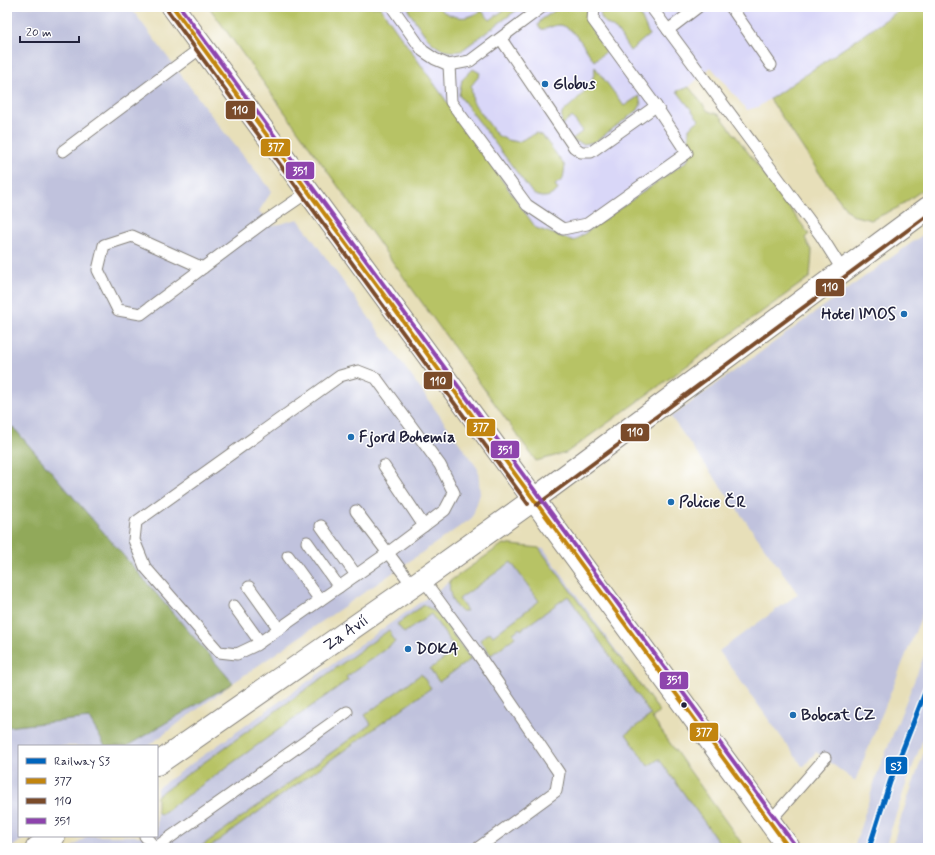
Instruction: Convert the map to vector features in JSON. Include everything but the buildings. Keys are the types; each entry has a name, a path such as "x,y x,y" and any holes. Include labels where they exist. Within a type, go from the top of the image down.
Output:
{"street":[{"path":"173,7 789,848"},
{"name":"Za Avií","path":"158,763 418,583 533,500 928,208"},
{"path":"37,848 53,837"}],"lane":[{"path":"392,7 423,51 434,60 449,65 470,61 542,7"},
{"path":"449,65 452,102 527,205 563,229 587,224 687,153 656,106 593,20 594,7"},
{"path":"650,7 821,236 844,271"},
{"path":"668,30 698,7"},
{"path":"731,7 771,65"},
{"path":"501,39 574,147 581,152 591,152 656,106"},
{"path":"63,151 202,47"},
{"path":"203,268 132,236 104,245 98,270 118,310 141,314 203,268 266,220 308,192"},
{"path":"358,371 376,378 440,465 454,493 445,510 389,552 260,642 237,654 219,652 145,567 134,540 136,522 340,376 358,371"},
{"path":"384,466 424,526"},
{"path":"356,511 389,552 418,583 478,654 559,773 556,791 478,848"},
{"path":"321,526 356,575"},
{"path":"307,542 339,587"},
{"path":"288,556 320,600"},
{"path":"249,587 279,629"},
{"path":"234,606 260,642"},
{"path":"146,837 155,848 347,712"},
{"path":"770,821 825,758"}],"shaded area":[{"path":"7,7 130,7 220,127 272,191 259,211 273,226 298,219 478,469 480,494 472,518 233,683 149,745 18,745 18,837 26,837 11,848 7,848"},
{"path":"381,7 904,7 758,107 747,110 711,67 689,87 677,91 699,120 689,128 688,160 574,241 536,229"},
{"path":"928,231 928,600 855,781 816,752 803,767 719,651 798,594 671,417"},
{"path":"503,544 544,549 660,712 652,718 743,848 71,848 87,837 158,837 158,787"},
{"path":"928,646 928,726 905,787 885,848 854,848 876,777"},
{"path":"928,741 928,848 892,848 898,826"}],"green space":[{"path":"209,7 380,7 536,228 574,241 688,160 689,128 699,120 677,91 689,87 708,111 720,115 809,234 805,238 812,252 810,277 566,453 536,461"},
{"path":"409,7 438,7 447,14 455,17 469,17 482,11 490,20 508,7 521,7 461,51 451,52 443,50 430,41 409,12"},
{"path":"560,7 587,7 590,25 607,51 594,61 570,29 557,25 540,29 538,25 541,20"},
{"path":"601,7 637,7 649,35 630,51 618,32 601,17"},
{"path":"904,7 928,7 928,186 897,208 871,220 851,215 824,180 770,99"},
{"path":"595,67 624,106 639,96 641,104 638,110 595,142 583,144 571,140 583,131 572,117 561,126 562,113 588,87 594,74"},
{"path":"473,69 480,73 471,86 473,102 497,135 507,140 518,142 536,133 543,136 565,166 563,179 555,185 558,190 552,195 540,197 533,194 459,95 462,80"},
{"path":"13,427 233,683 129,745 104,745 89,718 7,727 7,430"},
{"path":"503,544 539,548 660,712 652,718 745,848 723,848 659,759 648,766 626,734 651,715 568,596 521,630 520,628 513,633 515,637 491,655 480,640 490,632 493,636 539,601 511,562 459,599 467,611 460,611 455,605 451,597 450,581"},
{"path":"424,605 437,613 471,659 439,682 430,669 456,650 431,614 404,633 397,624"},
{"path":"389,630 392,634 390,635 395,642 346,677 348,680 160,815 158,812 158,795"},
{"path":"421,674 431,688 208,848 199,848 371,724 365,715"}],"rail line":[{"name":"S3","path":"869,848 890,782 928,685"}],"transit line":[{"name":"377","path":"173,7 789,848"},
{"name":"351","path":"180,7 794,844"},
{"name":"110","path":"168,11 528,504"},
{"name":"110","path":"537,505 928,215"}],"place":[{"name":"Globus","path":"545,84"},
{"name":"Hotel IMOS","path":"904,314"},
{"name":"Fjord Bohemia","path":"351,437"},
{"name":"Policie ČR","path":"671,502"},
{"name":"DOKA","path":"408,649"},
{"name":"Bobcat CZ","path":"793,715"}]}
